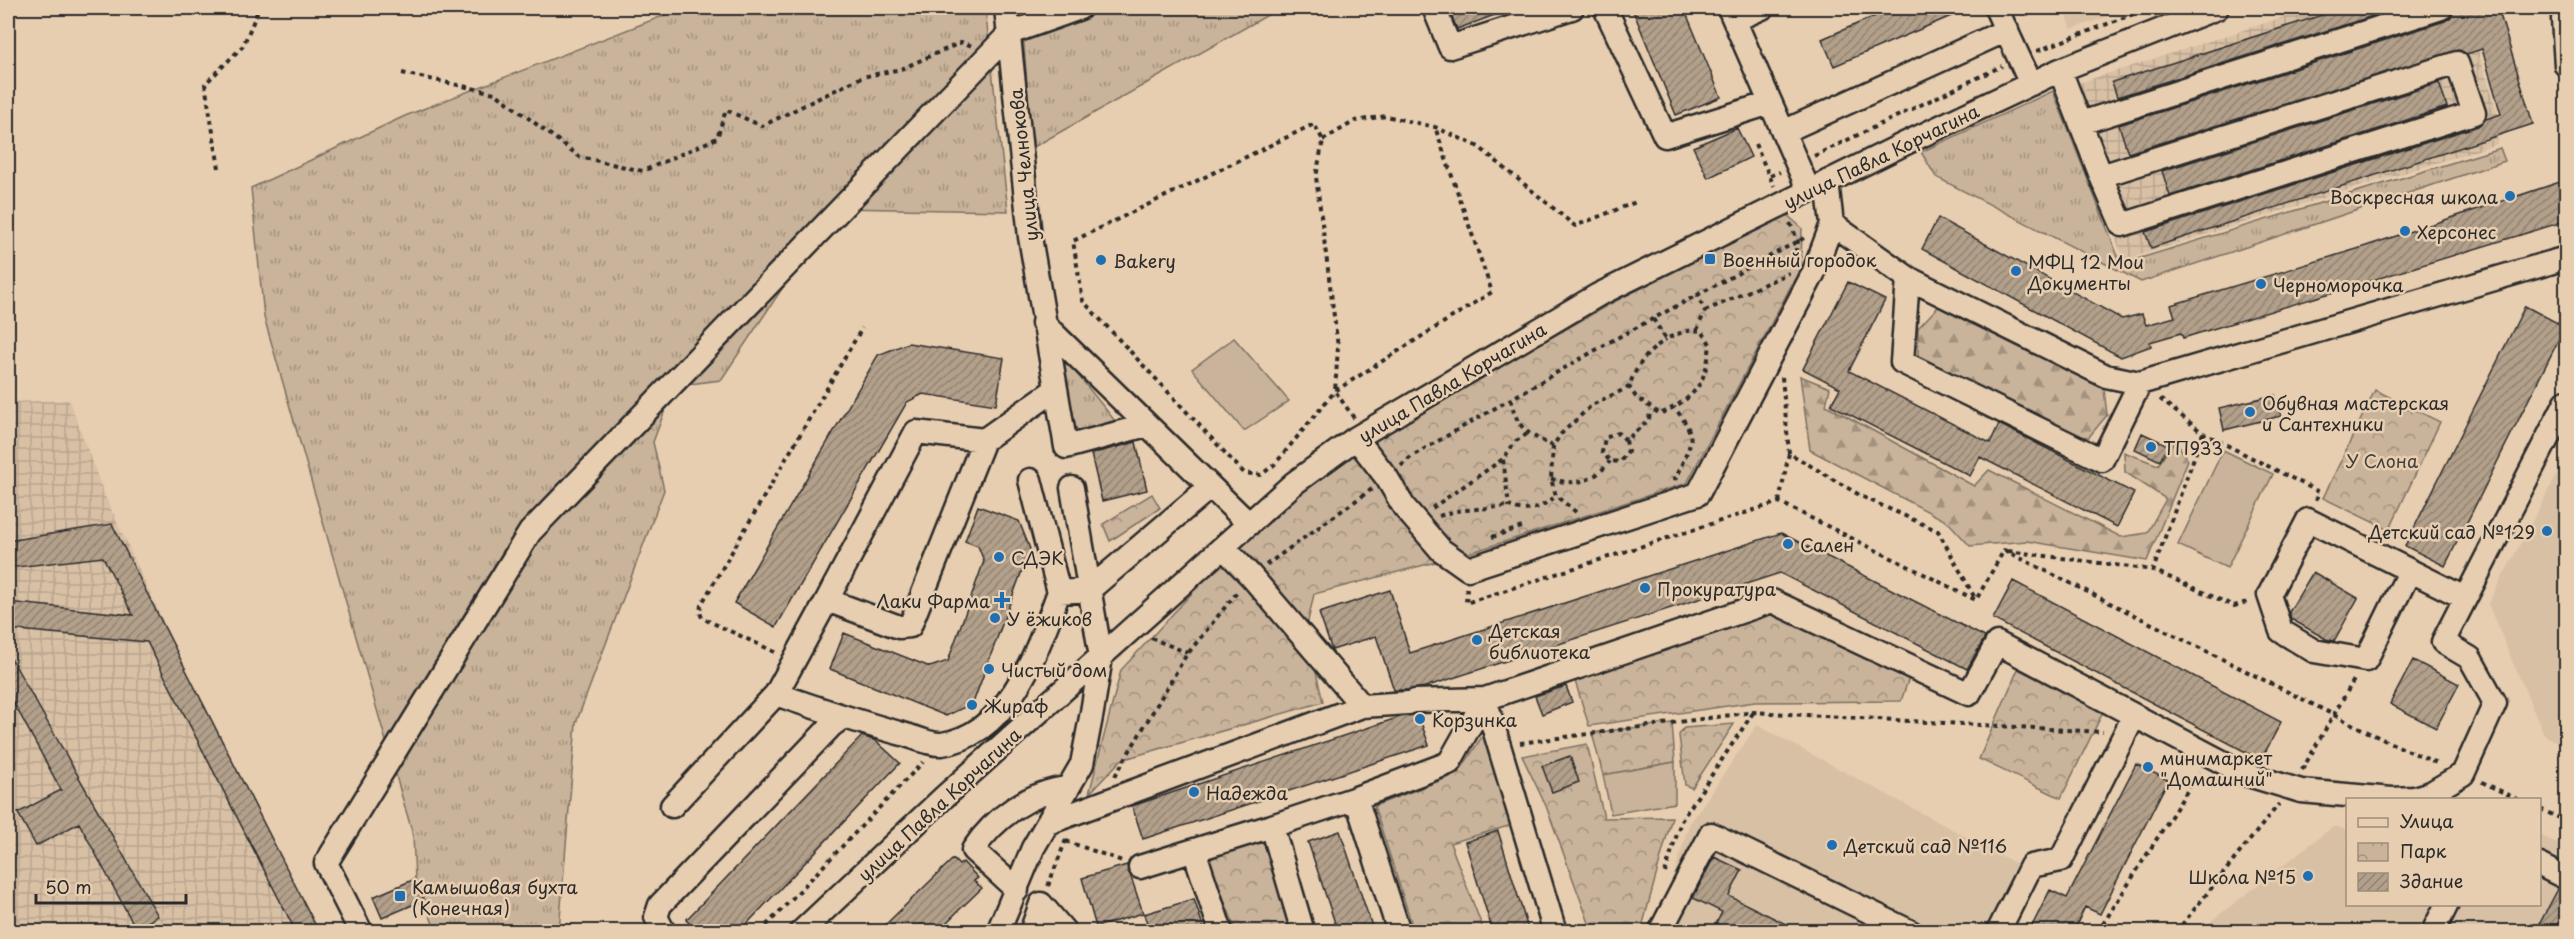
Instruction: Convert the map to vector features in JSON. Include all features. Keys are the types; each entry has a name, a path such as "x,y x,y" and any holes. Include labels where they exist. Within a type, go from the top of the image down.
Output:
{"street":[{"name":"улица Челнокова","path":"1006,8 1023,183 1043,323 1066,447 1147,425"},
{"path":"361,932 326,863 530,532 1010,33 1080,8"},
{"path":"1434,8 1450,47 1572,8"},
{"path":"1605,8 1665,136 1770,103"},
{"path":"1762,8 1732,14 1797,164 1818,187 1832,224 1908,278 2106,376 2140,383 2566,258"},
{"path":"1996,8 2031,84"},
{"name":"улица Павла Корчагина","path":"801,932 943,798 1293,484 1360,436 1598,295 2060,70 2217,8"},
{"path":"2081,123 2441,8"},
{"path":"2566,11 2563,19 2566,65"},
{"path":"1783,132 2007,30"},
{"path":"2060,70 2101,176 2122,225 2474,113 2457,63 2101,176"},
{"path":"1360,436 1404,507 1441,550 1468,569 1698,494 1813,274 1832,224"},
{"path":"1908,278 1902,362 2102,460 2140,383"},
{"path":"1043,323 1249,524"},
{"path":"827,600 899,627 910,626 984,440 1056,389"},
{"path":"2414,798 2432,793 2463,774 2495,703 2470,658 2443,642 2566,402"},
{"path":"672,806 776,694 916,432 984,440"},
{"path":"776,694 843,717 940,744 974,732 999,710 1022,681 1059,592 1030,480"},
{"path":"1059,592 1089,590 1210,487"},
{"path":"996,928 1017,890 1033,849 1082,764 1101,657 1072,488"},
{"path":"2409,572 2366,660 2314,651 2281,631 2270,595 2308,520 2465,598"},
{"path":"1223,547 1251,576 1362,706"},
{"path":"1048,823 1362,706 1485,699 1772,601 1969,694 1997,643 2130,725 2209,756 2245,774 2291,788 2383,798"},
{"path":"1485,699 1555,932"},
{"path":"1140,867 1356,798 1449,762 1485,699"},
{"path":"664,932 656,917 660,905 832,725 843,717"},
{"path":"1998,932 2031,866 2061,860 2130,725"},
{"path":"1017,890 973,850 1000,821 1030,797 1068,788"},
{"path":"1356,798 1399,932"},
{"path":"1272,826 1303,932"},
{"path":"1660,932 1711,834 1911,932"},
{"path":"1194,850 1221,932"},
{"path":"2541,866 2566,878"},
{"path":"1031,932 1041,904 1065,932"},
{"path":"2433,932 2446,906"}],"path":[{"path":"219,168 205,84 243,46 259,8"},
{"path":"1797,164 2019,58 2149,8"},
{"path":"402,73 495,93 580,157 643,171 717,138 726,110 762,126 862,77 902,69 962,42 1012,60"},
{"path":"1323,140 1355,121 1386,116 1435,127 1479,147 1575,226 1636,202"},
{"path":"1360,436 1335,391 1338,347 1316,177 1323,140 1314,124 1073,241 1083,300 1244,473 1261,475 1275,464 1335,391 1492,292 1435,127"},
{"path":"1755,144 1782,204"},
{"path":"1104,802 1115,775 1185,657 1251,576 1387,478 1412,456 1653,319 1832,224"},
{"path":"1794,262 1798,241"},
{"path":"1697,330 1705,311 1791,273"},
{"path":"1697,295 1705,311"},
{"path":"1653,319 1666,339"},
{"path":"795,661 702,618 701,605 862,328"},
{"path":"1565,515 1576,512 1556,496 1551,479 1553,446 1561,434 1592,405 1629,387 1634,371 1650,351 1666,339 1687,330 1702,331 1710,344 1707,372 1700,386 1674,407 1660,414 1650,410 1636,398 1629,387"},
{"path":"1779,502 1789,453 1782,374"},
{"path":"2140,383 2202,433 2319,492 2308,520"},
{"path":"1511,399 1514,416 1527,434 1553,446"},
{"path":"1674,407 1690,428 1692,436 1676,478"},
{"path":"1626,440 1649,420 1650,410"},
{"path":"1618,433 1626,440 1626,456 1620,462 1610,461 1602,452 1605,438 1618,433"},
{"path":"2153,570 2202,433"},
{"path":"1429,514 1431,509 1461,486 1503,459 1516,441 1527,434"},
{"path":"1789,453 1863,498 1938,531 1976,600"},
{"path":"1503,459 1509,506"},
{"path":"1551,479 1581,483 1593,478 1610,461"},
{"path":"1436,517 1456,511 1509,506 1521,511 1543,507 1556,496"},
{"path":"1468,569 1466,603 1779,502 1976,600"},
{"path":"1485,539 1524,526"},
{"path":"1976,600 2004,550"},
{"path":"2004,550 2153,570 2234,606 2270,595"},
{"path":"2004,550 2386,741 2515,798"},
{"path":"2176,932 2291,788 2366,660"},
{"path":"1499,746 1754,712 2130,725"},
{"path":"1664,876 1681,821 1754,712"},
{"path":"760,932 940,744"},
{"path":"2098,932 2209,756"},
{"path":"2541,809 2566,821"},
{"path":"1041,904 1077,812"},
{"path":"1066,841 1140,867"}],"shaded area":[{"path":"2063,8 2132,8 2072,29"},
{"path":"2312,8 2465,8 2499,118 2497,144 2124,260 2057,90"},
{"path":"69,400 105,496 307,931 8,931 8,402"},
{"name":"Детский сад №129","path":"2566,458 2566,746 2544,735 2488,604"},
{"name":"Детский сад №116","path":"1757,725 2017,864 1984,931 1674,931 1665,905 1689,825"},
{"name":"Школа №15","path":"2334,826 2346,830 2346,906 2541,906 2541,836 2566,848 2566,931 2197,932"}],"green space":[{"path":"683,8 985,8 1008,211 836,208 721,380 674,386 653,442 664,490 576,723 559,931 436,931 415,879 413,835 264,317 251,188 405,116"},
{"path":"1021,8 1280,8 1032,148"},
{"path":"2053,91 2121,264 2500,148 2505,161 2141,282 1936,177 1921,152"},
{"path":"1786,214 1802,228 1801,267 1687,483 1466,554 1314,594 1306,630 1323,702 1121,760 1089,794 1121,670 1240,541 1341,458 1608,305"},
{"path":"1939,306 2104,389 2107,415 2089,437 2061,434 1918,362 1918,328"},
{"path":"1234,338 1289,401 1244,431 1192,369"},
{"path":"1056,348 1120,427 1078,439"},
{"path":"1800,376 1830,388 1826,405 1974,486 1989,470 2121,537 2147,533 2166,499 2125,472 2124,452 2158,465 2175,440 2188,460 2147,561 2027,541 1970,546 1948,522 1810,450"},
{"name":"У Слона","path":"2375,390 2440,422 2389,530 2323,498"},
{"path":"2223,450 2273,474 2227,568 2178,545"},
{"path":"1152,494 1160,508 1110,541 1103,524"},
{"path":"1774,612 1910,675 1901,701 1755,702 1589,726 1575,681"},
{"path":"2018,669 2103,712 2061,798 1979,759"},
{"path":"1672,723 1675,762 1603,775 1592,733"},
{"path":"1734,724 1692,788 1685,785 1679,735 1684,728"},
{"path":"1483,735 1512,825 1450,843 1484,931 1414,931 1374,806 1458,774"},
{"path":"1587,744 1604,818 1672,817 1641,931 1592,931 1546,806 1522,756"},
{"path":"1675,762 1675,803 1611,814 1603,775"},
{"path":"1269,835 1295,928 1284,931 1236,931 1207,854"}],"building":[{"path":"1448,8 1511,8 1511,9 1457,29"},
{"path":"1632,8 1684,8 1721,97 1676,115"},
{"path":"1894,8 1970,8 1834,66 1822,39"},
{"path":"2344,8 2398,8 2117,97 2112,82"},
{"path":"2454,8 2498,8 2533,124 2151,248 2145,232 2478,126 2486,119 2501,114 2482,49 2467,54 2459,50 2128,153 2119,125 2445,21 2451,17"},
{"path":"2439,83 2447,107 2170,196 2162,171"},
{"path":"1737,128 1751,157 1708,178 1693,147"},
{"path":"2566,180 2566,221 2183,338 2181,333 2150,342 2151,346 2121,357 1922,249 1938,218 2122,319 2142,314 2146,325 2175,317 2171,305 2357,249"},
{"path":"1848,282 1885,300 1849,371 1990,443 1999,424 2134,493 2117,527 1980,457 1970,476 1831,405 1840,388 1803,369"},
{"path":"2525,306 2565,327 2445,566 2405,546"},
{"path":"908,343 1004,358 996,405 923,394 907,402 776,627 734,603 878,355"},
{"name":"Обувная мастерская и Сантехники","path":"2275,395 2281,416 2224,430 2219,408"},
{"name":"ТП933","path":"2142,433 2168,445 2160,461 2135,449"},
{"path":"1136,442 1147,490 1102,501 1091,454"},
{"path":"978,506 1019,521 1030,549 973,703 946,716 830,669 844,633 930,667 948,661 984,561 978,546 965,541"},
{"path":"112,524 319,932 296,932 147,642 8,629 8,602 133,615 103,557 8,568 8,541"},
{"path":"1781,533 1985,637 1967,669 1780,573 1425,687 1408,690 1394,690 1376,636 1332,650 1319,613 1390,590 1410,653"},
{"path":"2313,572 2358,598 2334,641 2326,639 2291,619 2289,612"},
{"path":"2013,581 2281,722 2261,760 1993,619"},
{"path":"8,653 158,916 136,929 79,823 36,846 18,813 61,790 8,692"},
{"path":"2413,660 2459,684 2436,728 2390,704"},
{"path":"1566,686 1572,702 1542,714 1535,696"},
{"path":"1418,714 1429,745 1143,839 1132,806 1400,717"},
{"path":"862,736 876,741 900,763 739,932 698,932 686,920"},
{"path":"1570,756 1579,782 1552,792 1542,766"},
{"path":"2136,764 2168,780 2100,914 2085,907 2073,932 2029,932 2050,890 2067,898"},
{"path":"1340,831 1374,932 1338,932 1308,842"},
{"path":"1498,831 1529,932 1493,932 1465,842"},
{"path":"1714,857 1742,870 1729,896 1802,932 1712,932 1722,912 1693,898"},
{"path":"953,859 959,865 963,862 978,878 974,881 982,888 937,932 878,932"},
{"path":"1127,865 1143,913 1096,927 1082,878"},
{"path":"415,879 424,900 382,918 373,897"},
{"path":"2558,889 2566,891 2566,932 2557,932 2540,923"},
{"path":"1194,899 1205,932 1150,932 1144,914"}],"place":[{"name":"Воскресная школа","path":"2510,196"},
{"name":"Херсонес","path":"2405,231"},
{"name":"Военный городок","path":"1710,259"},
{"name":"Bakery","path":"1101,260"},
{"name":"МФЦ 12 Мои Документы","path":"2016,271"},
{"name":"Черноморочка","path":"2261,284"},
{"name":"Обувная мастерская и Сантехники","path":"2250,412"},
{"name":"ТП933","path":"2151,447"},
{"name":"Детский сад №129","path":"2547,531"},
{"name":"Сален","path":"1788,544"},
{"name":"СДЭК","path":"999,557"},
{"name":"Прокуратура","path":"1645,588"},
{"name":"Лаки Фарма","path":"1002,600"},
{"name":"У ёжиков","path":"995,618"},
{"name":"Детская библиотека","path":"1477,640"},
{"name":"Чистый дом","path":"989,669"},
{"name":"Жираф","path":"972,705"},
{"name":"Корзинка","path":"1420,719"},
{"name":"минимаркет \"Домашний\"","path":"2148,767"},
{"name":"Надежда","path":"1194,792"},
{"name":"Детский сад №116","path":"1832,845"},
{"name":"Школа №15","path":"2308,876"},
{"name":"Камышовая бухта (Конечная)","path":"400,896"}]}
